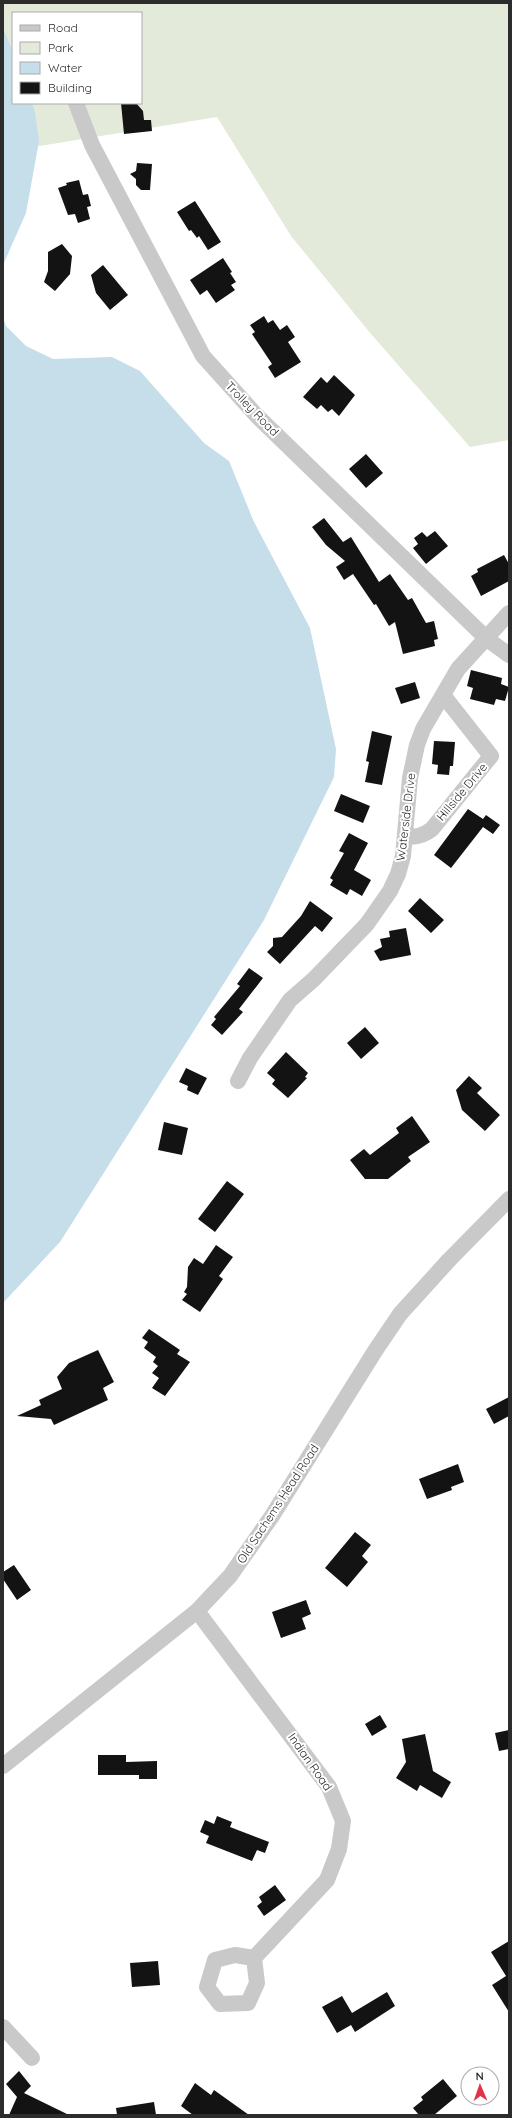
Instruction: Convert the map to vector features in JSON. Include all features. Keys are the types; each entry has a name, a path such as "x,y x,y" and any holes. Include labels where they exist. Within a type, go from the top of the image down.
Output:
{"street":[{"name":"Trolley Road","path":"76,104 92,144 203,356 256,415 487,639 509,655"},
{"name":"Waterside Drive","path":"238,1081 250,1058 290,1000 314,979 379,908 398,874 403,856 410,778 417,745 426,724 463,663 487,639 509,613"},
{"name":"Hillside Drive","path":"405,836 416,837 425,834 432,829 492,756 443,695"},
{"name":"Old Sachems Head Road","path":"3,1766 197,1611 230,1576 247,1553 375,1350 400,1314 509,1199"},
{"name":"Indian Road","path":"197,1611 329,1786 343,1821 338,1849 327,1880 254,1958"},
{"path":"3,2027 32,2058"}],"green space":[{"path":"3,3 509,3 509,440 470,447 371,334 291,236 217,117 3,152"}],"water":[{"path":"3,28 12,50 12,104 32,104 35,112 39,141 26,213 3,265"},
{"path":"3,317 6,326 26,346 53,359 112,357 140,371 204,443 229,461 254,522 310,628 336,749 334,777 264,920 60,1242 3,1303"}],"building":[{"path":"121,104 137,104 143,111 144,120 151,120 152,131 124,134"},
{"path":"137,163 152,164 150,190 141,190 136,185 136,179 130,174 136,171"},
{"path":"79,180 83,195 88,194 91,206 87,207 90,219 78,223 75,214 68,215 58,188 67,185 66,183"},
{"path":"195,201 221,242 208,250 199,236 197,238 191,230 189,231 177,212"},
{"path":"62,244 72,256 70,274 55,291 44,282 48,271 48,252"},
{"path":"223,258 232,272 230,273 236,282 231,285 235,290 216,303 207,290 200,295 190,280"},
{"path":"103,265 128,295 110,310 96,293 91,275"},
{"path":"264,316 268,323 273,320 280,330 287,325 295,337 288,342 301,362 275,378 268,367 272,364 252,334 255,332 250,325"},
{"path":"334,375 355,395 339,416 332,409 328,412 321,405 317,409 303,397 321,377 327,383"},
{"path":"366,454 383,473 366,488 349,469"},
{"path":"324,518 343,542 351,537 379,582 390,574 408,600 412,598 426,623 434,621 438,639 434,640 435,646 403,654 395,622 389,626 376,604 374,605 353,574 344,580 336,567 345,561 326,545 312,527"},
{"path":"435,531 448,546 426,564 413,548 418,544 414,538 422,532 427,537"},
{"path":"504,555 509,564 509,581 481,596 471,576 478,572 477,569"},
{"path":"471,670 502,678 501,684 509,687 505,701 496,699 494,705 470,699 473,688 467,686"},
{"path":"415,682 420,698 401,704 395,688"},
{"path":"372,731 392,736 382,785 365,782 369,762 366,761"},
{"path":"434,741 455,742 453,766 450,766 449,775 437,774 438,765 432,764"},
{"path":"341,794 370,806 363,823 334,811"},
{"path":"468,809 483,819 486,815 500,825 493,834 483,827 451,868 434,855"},
{"path":"349,833 368,843 354,870 371,880 362,896 350,889 347,895 330,885 333,880 330,878 344,853 339,851"},
{"path":"420,898 444,920 431,933 408,911"},
{"path":"310,901 333,918 322,932 315,926 280,964 267,952 273,946 273,938 282,937 301,916"},
{"path":"406,928 411,955 380,961 374,951 382,947 380,939 390,937 389,931"},
{"path":"249,968 263,978 239,1009 243,1012 222,1035 211,1025 216,1019 214,1017 240,986 237,984"},
{"path":"365,1027 379,1043 361,1059 347,1043"},
{"path":"286,1052 308,1073 305,1077 307,1078 288,1098 272,1084 275,1080 267,1073"},
{"path":"186,1068 207,1078 198,1095 187,1090 188,1086 179,1082"},
{"path":"469,1076 482,1088 477,1093 500,1115 485,1131 462,1110 456,1090"},
{"path":"412,1116 430,1142 408,1157 411,1161 388,1179 365,1179 350,1160 364,1149 370,1155 399,1133 396,1128"},
{"path":"164,1122 188,1128 182,1155 158,1150"},
{"path":"227,1181 244,1194 215,1232 198,1219"},
{"path":"216,1245 233,1257 219,1276 223,1279 200,1312 182,1300 187,1294 184,1292 187,1287 188,1267 194,1258 203,1264"},
{"path":"149,1329 180,1350 177,1354 190,1362 165,1396 152,1388 159,1378 152,1373 158,1366 153,1362 156,1357 144,1348 148,1342 142,1338"},
{"path":"98,1350 114,1382 103,1388 108,1400 54,1425 51,1419 17,1416 41,1405 39,1400 62,1389 57,1377 69,1363"},
{"path":"509,1397 509,1416 494,1424 486,1409"},
{"path":"458,1464 464,1482 451,1487 452,1490 427,1499 419,1479"},
{"path":"355,1532 371,1545 362,1556 368,1562 347,1587 325,1568"},
{"path":"14,1565 31,1590 17,1600 3,1579 3,1572"},
{"path":"306,1600 311,1614 302,1618 306,1629 281,1638 272,1612"},
{"path":"380,1715 387,1727 372,1736 365,1724"},
{"path":"509,1730 509,1749 499,1751 495,1733"},
{"path":"425,1734 433,1771 451,1782 442,1798 420,1785 417,1791 396,1778 406,1762 402,1739"},
{"path":"98,1755 126,1755 126,1762 157,1761 157,1779 139,1779 139,1775 98,1775"},
{"path":"217,1816 232,1822 230,1827 269,1842 265,1853 257,1850 252,1861 206,1843 209,1836 200,1832 205,1820 214,1824"},
{"path":"275,1885 286,1900 264,1916 257,1906 262,1902 259,1897"},
{"path":"509,1941 509,2012 492,1985 506,1976 491,1952"},
{"path":"158,1961 160,1985 132,1987 130,1963"},
{"path":"387,1992 395,2006 355,2032 351,2025 337,2033 322,2007 342,1996 352,2013"},
{"path":"19,2071 31,2086 24,2093 69,2115 9,2115 17,2097 6,2084"},
{"path":"443,2079 457,2096 434,2115 419,2115 413,2108 423,2100 421,2097"},
{"path":"195,2083 211,2095 214,2090 249,2115 193,2115 181,2106"},
{"path":"154,2102 156,2115 117,2115 116,2108"}]}
